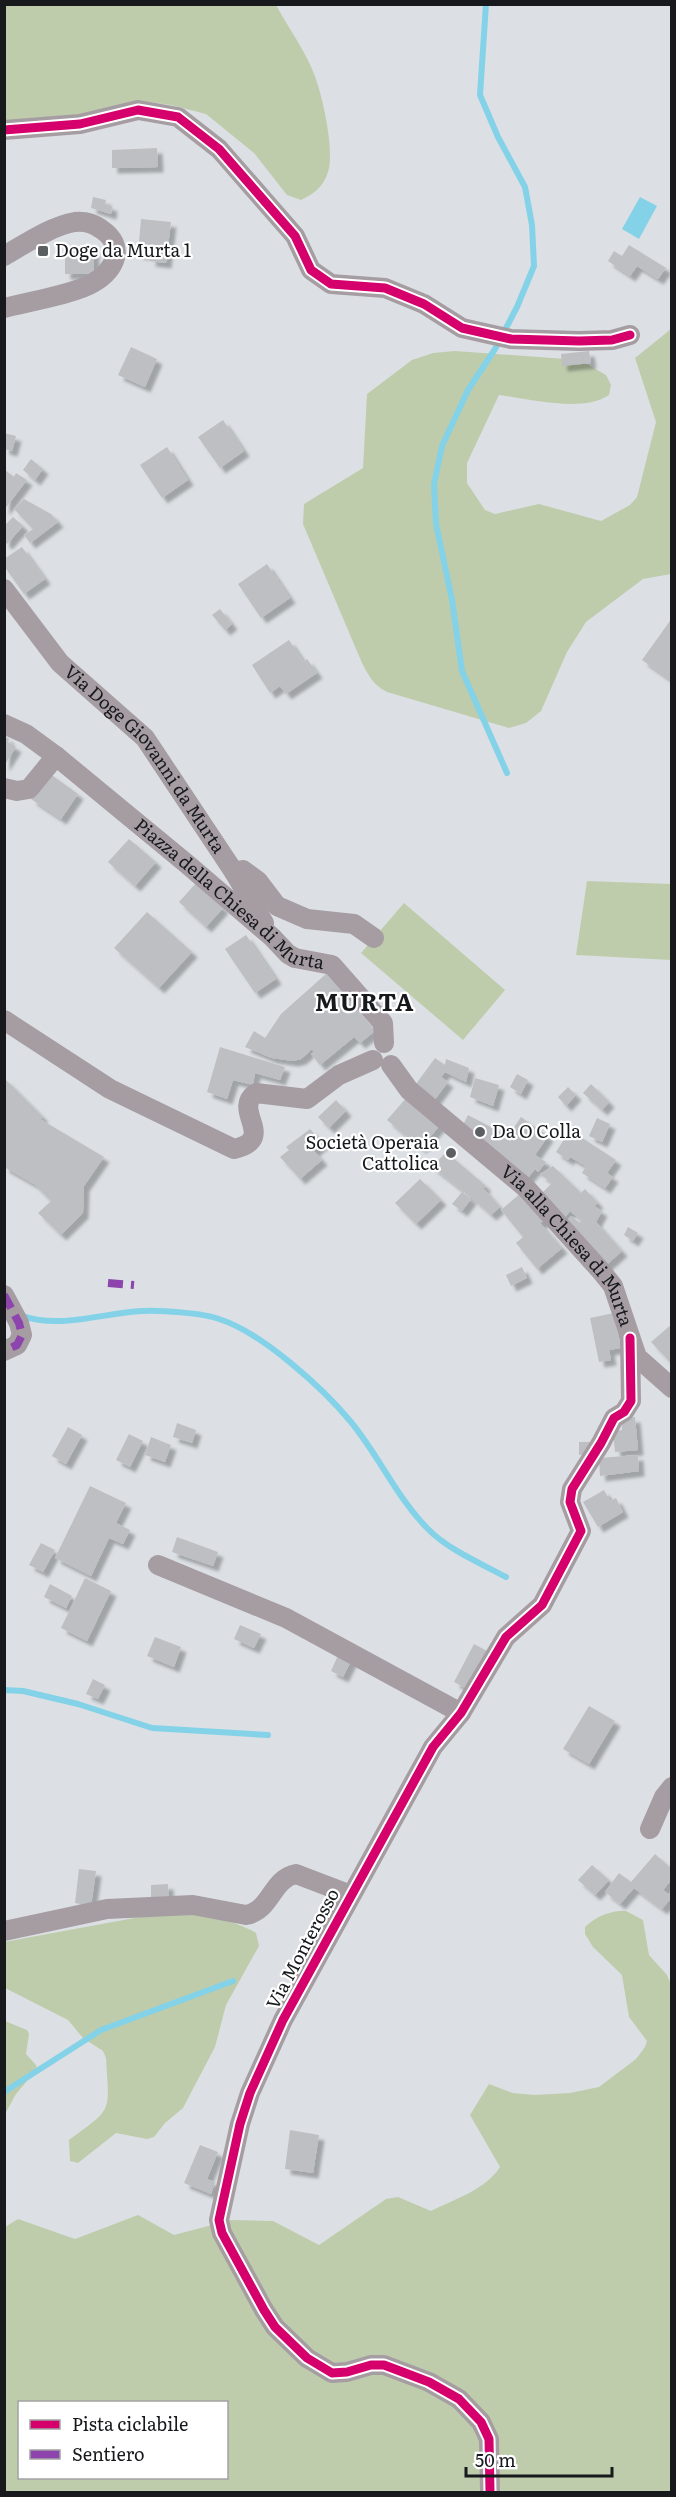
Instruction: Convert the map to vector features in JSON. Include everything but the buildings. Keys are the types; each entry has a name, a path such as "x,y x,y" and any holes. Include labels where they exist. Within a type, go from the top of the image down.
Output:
{"street":[{"path":"4,130 80,124 138,110 178,117 219,149 295,236 311,270 331,284 385,288 424,304 462,328 511,339 612,340 630,335"},
{"path":"4,256 51,231 77,222 95,225 104,231 115,243 117,249 112,267 92,284 4,308"},
{"name":"Via Doge Giovanni da Murta","path":"4,589 60,663 145,738 234,872 272,937"},
{"name":"Piazza della Chiesa di Murta","path":"4,724 26,734 56,756 272,937 280,948 295,958 333,965 383,1023 384,1042 374,1049 382,1063"},
{"path":"4,788 17,791 28,789 56,756"},
{"path":"234,872 243,870 258,881 277,906 307,919 354,924 374,938"},
{"path":"4,1020 110,1089 234,1149 253,1138 255,1131 247,1105 256,1093 307,1099 339,1075 382,1063"},
{"name":"Via alla Chiesa di Murta","path":"382,1063 409,1090 526,1188 588,1256 613,1286 637,1357 672,1388"},
{"path":"4,1351 17,1345 22,1335 19,1323 5,1297"},
{"name":"Via Monterosso","path":"490,2493 489,2439 482,2422 459,2398 429,2382 384,2365 371,2365 332,2373 307,2358 287,2340 264,2310 221,2227 220,2211 240,2124 250,2093 284,2020 433,1747 461,1713 506,1637 542,1605 581,1531 570,1502 572,1489 614,1418 624,1412 631,1401 630,1338"},
{"path":"158,1565 286,1618 461,1713"},
{"path":"650,1829 664,1797 672,1787"},
{"path":"4,1931 107,1909 193,1905 246,1915 253,1914 263,1908 281,1881 296,1874 351,1895"}],"green space":[{"path":"5,5 276,5 308,60 319,88 325,113 330,155 323,184 301,200 287,195 254,153 206,114 171,105 141,101 63,118 5,126"},
{"path":"671,329 671,574 643,579 586,622 567,652 541,711 526,723 509,728 387,692 378,686 362,663 303,524 304,504 363,468 367,394 412,360 433,353 455,351 566,359 587,364 606,375 611,385 609,395 598,400 571,404 499,395 467,463 467,483 485,510 495,514 539,504 601,521 630,505 637,497 656,422 635,358"},
{"path":"587,881 671,884 671,960 576,955"},
{"path":"404,903 505,990 463,1040 361,953"},
{"path":"183,1909 213,1914 256,1933 259,1946 226,2005 215,2047 183,2108 165,2123 154,2137 147,2139 116,2133 78,2163 70,2161 69,2140 94,2121 106,2107 108,2089 106,2058 103,2051 83,2038 68,2020 5,1988 4,1942"},
{"path":"626,1911 643,1920 649,1955 667,1975 672,1987 671,2492 5,2492 5,2227 18,2219 75,2239 138,2215 174,2235 231,2220 273,2221 319,2245 386,2199 398,2197 431,2211 469,2193 486,2182 500,2167 470,2115 489,2084 513,2093 534,2095 570,2093 599,2087 636,2059 645,2047 647,2041 629,2017 622,1975 593,1947 585,1934 585,1927 601,1916"},
{"path":"5,2021 27,2030 29,2034 26,2054 37,2069 16,2094 5,2114"}],"water":[{"path":"640,197 657,206 639,239 622,229"}],"waterway":[{"path":"486,4 480,95 498,137 525,187 532,225 534,266 517,307 495,349 468,390 442,446 434,484 436,524 452,600 462,671 507,773"},
{"path":"20,1315 35,1319 65,1321 127,1312 170,1312 212,1317 236,1326 272,1348 339,1408 361,1435 407,1504 428,1529 465,1556 506,1577"},
{"path":"4,1690 23,1691 78,1704 152,1728 268,1735"},
{"path":"4,2092 101,2030 233,1981"}],"marked path":[{"path":"108,1283 134,1285"},
{"path":"4,1295 19,1323 22,1335 17,1345 4,1351"}],"cycle path":[{"path":"4,130 80,124 138,110 178,117 219,149 295,236 311,270 331,284 385,288 424,304 462,328 511,339 612,340 630,335"},
{"path":"490,2492 489,2439 481,2422 459,2399 429,2382 384,2365 371,2365 347,2372 332,2373 307,2358 275,2327 264,2310 222,2233 219,2220 240,2124 250,2093 283,2020 433,1747 461,1713 506,1637 542,1605 581,1531 570,1502 572,1489 614,1418 624,1412 631,1401 630,1338"}],"place":[{"name":"Doge da Murta 1","path":"43,251"},
{"name":"Da O Colla","path":"480,1132"},
{"name":"Società Operaia Cattolica","path":"451,1153"}],"district":[{"name":"MURTA","path":"365,1003"}]}
